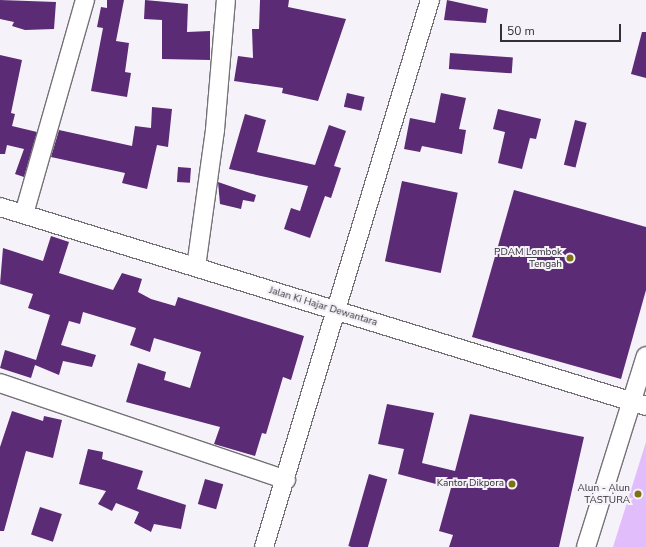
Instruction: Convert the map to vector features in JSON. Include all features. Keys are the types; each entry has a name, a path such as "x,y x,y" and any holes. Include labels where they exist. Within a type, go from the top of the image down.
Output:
{"street":[{"path":"24,214 85,0"},
{"path":"196,267 214,130 226,0"},
{"path":"264,547 286,480 334,311 430,0"},
{"name":"Jalan Ki Hajar Dewantara","path":"0,207 639,404"},
{"path":"586,547 639,404 646,356"},
{"path":"0,383 286,480"}],"shaded area":[{"name":"Alun - Alun TASTURA","path":"646,442 646,547 613,547"}],"building":[{"path":"0,0 56,2 54,29 25,30 12,26 14,22 0,19"},
{"path":"107,0 124,0 116,41 129,43 125,72 131,73 127,97 91,91 103,28 97,27 101,7 107,8"},
{"path":"145,0 188,4 187,32 210,31 210,60 162,59 162,20 144,19"},
{"path":"260,0 289,0 288,7 346,19 318,101 282,93 283,88 234,81 238,56 253,58 252,29 259,29"},
{"path":"447,0 488,9 486,23 444,20"},
{"path":"642,32 646,32 646,78 631,74"},
{"path":"450,53 513,57 512,73 449,69"},
{"path":"0,55 22,60 11,113 15,114 12,126 37,132 24,177 15,174 24,149 7,145 5,154 0,154"},
{"path":"347,93 365,97 361,111 344,107"},
{"path":"441,93 466,98 459,129 466,130 462,154 422,146 420,152 404,149 410,118 435,123"},
{"path":"152,107 172,109 168,147 157,145 147,189 122,183 125,173 51,157 59,130 132,146 135,126 151,128"},
{"path":"498,109 541,119 536,139 530,138 522,169 498,163 505,132 493,129"},
{"path":"245,114 266,120 257,152 315,165 329,125 346,131 334,166 341,168 331,198 325,196 310,238 284,229 291,208 300,211 308,186 229,169"},
{"path":"575,120 587,123 576,168 564,165"},
{"path":"178,167 191,168 190,183 177,182"},
{"path":"402,181 458,193 441,273 385,261"},
{"path":"218,182 256,195 254,202 243,200 241,209 220,204"},
{"name":"PDAM Lombok Tengah","path":"514,190 646,227 646,290 621,379 472,337"},
{"path":"51,236 69,242 59,273 113,290 122,273 142,279 138,292 151,299 175,306 178,297 304,336 291,380 283,377 266,434 262,433 255,456 214,444 220,427 126,402 138,363 166,372 164,380 190,388 201,352 154,338 150,352 130,345 136,328 83,312 80,324 69,321 61,345 96,355 92,367 63,361 59,375 35,365 31,378 0,368 5,350 36,360 50,315 28,308 33,294 0,284 3,248 43,261"},
{"name":"Kantor Dikpora","path":"387,404 434,413 422,463 455,471 470,414 584,437 559,547 449,547 453,535 439,531 451,488 398,474 404,449 378,444"},
{"path":"12,411 43,421 44,416 62,420 53,458 26,451 4,531 0,531 0,447"},
{"path":"88,449 103,452 102,459 143,471 137,489 186,505 181,529 154,524 151,532 134,523 139,512 116,503 112,511 98,504 106,491 79,484"},
{"path":"369,474 387,479 368,547 348,546"},
{"path":"205,479 223,484 216,509 198,504"},
{"path":"40,507 62,514 53,542 31,535"}],"place":[{"name":"PDAM Lombok Tengah","path":"570,258"},
{"name":"Kantor Dikpora","path":"512,484"},
{"name":"Alun - Alun TASTURA","path":"638,494"}]}
